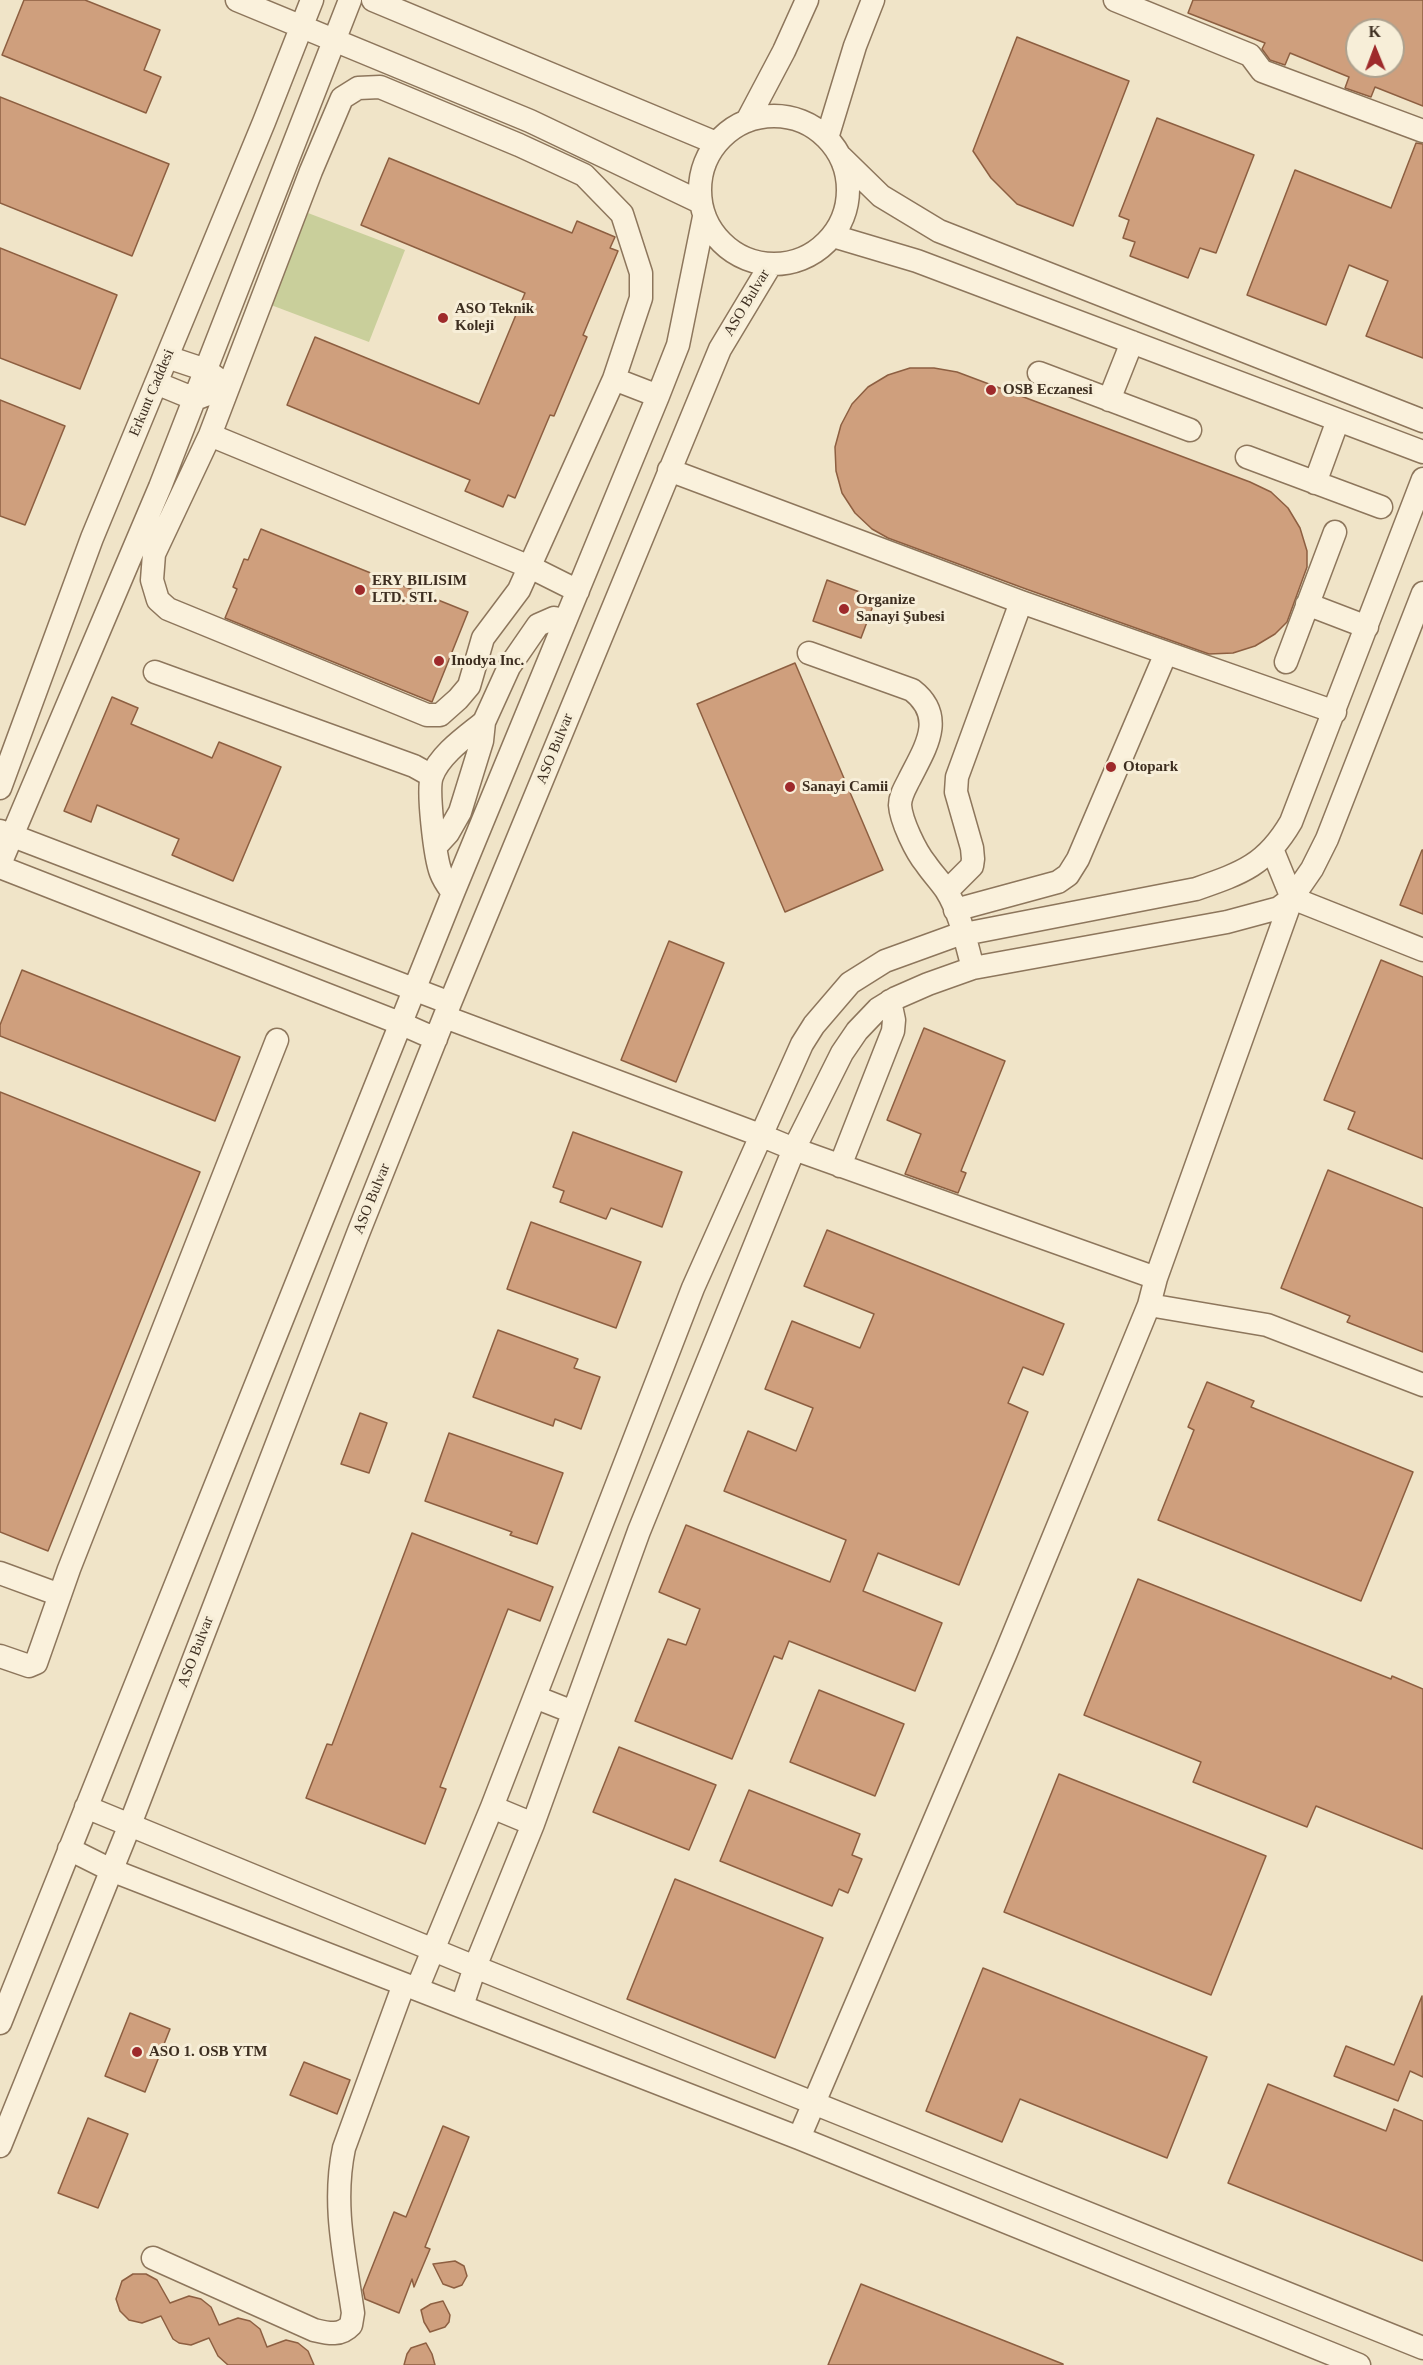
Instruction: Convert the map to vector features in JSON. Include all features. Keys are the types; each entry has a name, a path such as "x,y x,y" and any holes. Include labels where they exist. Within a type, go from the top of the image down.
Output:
{"street":[{"path":"237,0 530,121 702,209 720,241 743,258 771,264 805,258 833,236 849,197 841,158"},
{"name":"Erkunt Caddesi","path":"0,788 92,538 312,0"},
{"path":"350,0 160,487 5,834 0,865 436,1039"},
{"path":"373,0 716,143"},
{"path":"747,121 784,51 807,0"},
{"path":"827,138 855,46 873,0"},
{"path":"1115,0 1164,9 1251,55 1257,67 1262,71 1423,131"},
{"path":"380,87 519,145 584,175 622,214 641,273 641,298 614,379 519,590 483,638 469,686 440,715 427,715 168,609 158,600 152,579 154,554 210,435 342,98 358,88 380,87"},
{"path":"0,2023 453,893 678,345 702,209 700,181 705,161 716,143 730,130 747,121 768,116 790,117 810,125 827,138 841,158 881,196 939,231 1423,422"},
{"path":"519,145 530,121"},
{"path":"833,236 917,261 1423,452"},
{"name":"ASO Bulvar","path":"0,2146 129,1827 359,1231 669,470 720,349 771,264"},
{"path":"1110,400 1132,342"},
{"path":"167,357 206,370 229,386"},
{"path":"1039,373 1190,430"},
{"path":"614,379 658,396"},
{"path":"156,383 195,399 229,386"},
{"path":"1315,483 1338,420"},
{"path":"210,435 530,567 578,591"},
{"path":"1247,458 1381,507"},
{"path":"669,470 1021,603 1335,712"},
{"path":"153,2258 314,2330 339,2333 351,2325 353,2313 338,2212 338,2174 344,2148 410,1986 434,1950 492,1808 693,1288 802,1044 826,1010 850,983 885,961 963,934 1197,889 1257,864 1281,840 1291,822 1423,479"},
{"path":"1286,662 1335,532"},
{"path":"799,2138 1009,1644 1149,1305 1156,1278 1292,898 1312,869 1328,839 1423,593"},
{"path":"951,900 972,866 973,859 956,792 957,777 1021,603"},
{"path":"1307,604 1367,627"},
{"path":"436,845 448,833 460,812 482,741 483,722 508,667 532,631 549,620 565,620"},
{"path":"809,653 912,690 924,699 931,719 931,731 901,796 900,804 919,854 951,900 973,968"},
{"path":"951,900 1058,882 1068,875 1078,859 1166,653"},
{"path":"155,672 414,766 432,776"},
{"path":"453,893 440,872 430,792 432,776 454,747 483,722"},
{"path":"5,834 416,989 448,1010 794,1149 1156,1278"},
{"path":"1272,849 1292,898 1423,950"},
{"path":"462,2006 475,1967 533,1824 643,1520 794,1149 842,1053 857,1031 878,1009 890,1001 973,968 1227,922 1279,908 1292,898"},
{"path":"840,1166 893,1031 894,1020 890,1001"},
{"path":"0,1656 29,1666 36,1663 60,1595 277,1040"},
{"path":"1149,1305 1267,1325 1423,1385"},
{"path":"584,1569 621,1581"},
{"path":"0,1573 60,1595"},
{"path":"535,1697 573,1712"},
{"path":"86,1807 129,1827 1423,2348"},
{"path":"492,1808 533,1824"},
{"path":"69,1849 111,1870 799,2138 1359,2365"}],"green space":[{"path":"308,213 405,250 369,342 271,305"}],"building":[{"path":"24,0 85,0 160,30 144,70 161,77 146,113 2,55"},
{"path":"1193,0 1423,0 1423,106 1375,87 1371,97 1345,88 1349,78 1405,78 1405,18 1345,18 1345,75 1290,53 1285,65 1270,60 1262,49 1265,43 1188,13"},
{"path":"1017,37 1129,81 1073,226 1017,204 991,178 973,151"},
{"path":"0,97 169,164 132,256 0,203"},
{"path":"1157,118 1254,155 1216,253 1200,248 1188,278 1130,256 1135,242 1123,238 1129,220 1119,216"},
{"path":"1416,143 1423,144 1423,358 1366,336 1388,281 1349,265 1326,325 1247,295 1295,170 1391,208"},
{"path":"389,158 572,233 577,221 615,237 610,248 618,251 583,335 587,337 554,416 550,415 515,498 508,495 503,507 465,491 470,480 287,405 315,337 479,404 525,293 361,225"},
{"path":"0,248 117,295 80,389 0,358"},
{"path":"910,368 934,368 957,372 1250,482 1271,492 1288,508 1300,528 1307,551 1307,567 1287,622 1275,634 1255,646 1233,653 1209,654 888,538 872,529 855,513 842,493 836,471 835,447 841,425 852,404 868,387 888,375"},
{"path":"0,400 65,426 25,525 0,516"},
{"path":"261,529 468,612 432,702 225,618 237,589 233,587 244,559 248,560"},
{"name":"Organize Sanayi Şubesi","path":"827,580 876,598 861,638 813,621"},
{"name":"Sanayi Camii","path":"795,663 883,870 785,912 697,704"},
{"path":"112,697 138,708 131,724 212,758 219,742 281,767 233,881 172,855 179,839 97,805 91,822 64,811"},
{"path":"1423,850 1423,914 1400,905"},
{"path":"669,941 724,963 676,1082 621,1060"},
{"path":"1381,960 1423,977 1423,1159 1348,1129 1355,1112 1324,1100"},
{"path":"22,970 240,1057 215,1121 0,1036 0,1025"},
{"path":"924,1028 1005,1061 961,1171 966,1173 958,1193 905,1174 921,1134 887,1120"},
{"path":"0,1092 200,1172 48,1551 0,1532"},
{"path":"573,1132 682,1172 662,1227 611,1208 606,1219 560,1202 564,1191 553,1187"},
{"path":"1328,1170 1423,1208 1423,1352 1347,1322 1350,1316 1281,1288"},
{"path":"531,1222 641,1262 616,1328 507,1289"},
{"path":"827,1230 1064,1324 1043,1375 1023,1367 1008,1403 1028,1412 959,1585 878,1553 863,1591 942,1623 915,1691 789,1641 782,1659 774,1656 732,1759 635,1721 668,1639 686,1645 700,1609 659,1592 686,1525 830,1582 846,1540 724,1491 748,1431 796,1451 813,1408 765,1389 792,1321 860,1348 874,1314 804,1286"},
{"path":"498,1330 578,1359 574,1368 600,1377 581,1429 555,1419 553,1426 473,1397"},
{"path":"1207,1382 1254,1401 1251,1407 1413,1472 1361,1601 1158,1520 1194,1430 1188,1427"},
{"path":"360,1413 387,1423 369,1473 341,1464"},
{"path":"449,1433 563,1473 537,1544 510,1535 512,1532 425,1501"},
{"path":"412,1533 553,1587 540,1621 508,1609 440,1787 446,1789 425,1844 306,1798 327,1744 332,1745"},
{"path":"1138,1579 1391,1679 1392,1676 1423,1689 1423,1849 1316,1806 1307,1827 1193,1782 1201,1762 1084,1715"},
{"path":"819,1690 904,1724 875,1796 790,1762"},
{"path":"619,1747 716,1785 689,1850 593,1812"},
{"path":"1059,1774 1266,1856 1211,1995 1004,1912"},
{"path":"749,1790 860,1834 852,1855 862,1859 848,1893 839,1889 832,1906 720,1861"},
{"path":"675,1879 823,1938 775,2058 627,1999"},
{"path":"983,1968 1207,2057 1167,2158 1020,2099 1002,2142 926,2111"},
{"path":"1422,1996 1423,2077 1410,2071 1398,2101 1334,2076 1346,2046 1394,2065"},
{"name":"ASO 1. OSB YTM","path":"130,2013 170,2029 145,2092 105,2076"},
{"path":"304,2062 350,2080 337,2114 290,2095"},
{"path":"1268,2084 1386,2131 1394,2109 1423,2121 1423,2261 1228,2183"},
{"path":"88,2118 128,2134 98,2208 58,2193"},
{"path":"443,2126 469,2137 425,2247 430,2249 414,2287 412,2279 399,2313 365,2299 363,2290 394,2212 406,2217"},
{"path":"455,2261 464,2266 467,2276 462,2285 454,2288 443,2284 433,2264"},
{"path":"133,2274 146,2274 157,2280 170,2303 189,2296 201,2299 211,2307 219,2325 238,2318 250,2321 260,2329 267,2347 286,2340 298,2343 308,2351 314,2365 228,2365 218,2356 209,2338 191,2345 179,2343 173,2339 161,2316 142,2323 129,2320 120,2311 116,2299 122,2281"},
{"path":"861,2284 1063,2364 1063,2365 828,2365"},
{"path":"443,2301 450,2315 449,2322 445,2327 430,2332 421,2310"},
{"path":"426,2343 435,2365 404,2365 411,2348"}],"place":[{"name":"ASO Teknik Koleji","path":"443,318"},
{"name":"OSB Eczanesi","path":"991,390"},
{"name":"ERY BILISIM LTD. STI.","path":"360,590"},
{"name":"Organize Sanayi Şubesi","path":"844,609"},
{"name":"Inodya Inc.","path":"439,661"},
{"name":"Otopark","path":"1111,767"},
{"name":"Sanayi Camii","path":"790,787"},
{"name":"ASO 1. OSB YTM","path":"137,2052"}]}
